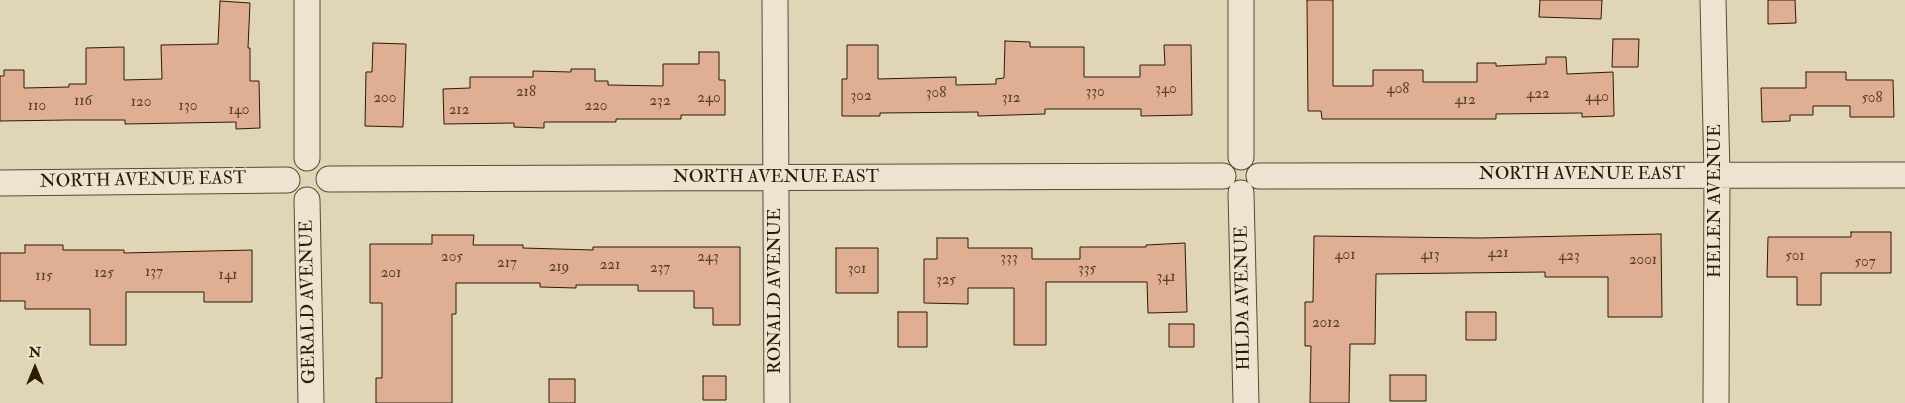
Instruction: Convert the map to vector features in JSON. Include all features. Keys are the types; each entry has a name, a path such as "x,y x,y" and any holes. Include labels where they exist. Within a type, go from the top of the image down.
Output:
{"street":[{"path":"307,0 307,158"},
{"name":"RONALD AVENUE","path":"775,0 777,403"},
{"path":"1241,0 1241,157"},
{"name":"HELEN AVENUE","path":"1713,0 1717,175 1716,403"},
{"path":"1241,157 1251,160 1255,164 1259,176 1254,187 1241,193 1229,188 1223,176 1228,163 1241,157"},
{"path":"307,158 322,164 329,179 323,194 317,198 307,200 296,197 291,192 287,180 292,164 307,158"},
{"name":"NORTH AVENUE EAST","path":"1259,176 1905,175"},
{"name":"NORTH AVENUE EAST","path":"329,179 1223,176"},
{"name":"NORTH AVENUE EAST","path":"0,183 287,180"},
{"name":"HILDA AVENUE","path":"1241,193 1246,403"},
{"name":"GERALD AVENUE","path":"307,200 311,403"}],"building":[{"path":"1307,0 1333,0 1333,86 1373,86 1373,70 1423,70 1423,82 1477,82 1477,63 1496,63 1496,66 1546,64 1546,57 1566,57 1567,74 1613,72 1614,116 1582,117 1582,113 1496,114 1496,119 1322,119 1321,111 1308,111"},
{"path":"1540,0 1602,0 1601,19 1539,17"},
{"path":"1768,0 1795,0 1796,23 1768,24"},
{"path":"220,1 250,3 248,48 250,48 250,81 259,81 260,128 236,129 236,122 125,124 125,120 0,121 0,76 4,76 4,70 24,70 24,88 69,87 69,84 86,84 86,48 124,47 124,80 162,79 161,45 218,44"},
{"path":"1613,39 1639,39 1638,67 1612,67"},
{"path":"1005,41 1030,42 1030,47 1084,47 1084,77 1140,77 1140,65 1165,65 1164,45 1191,45 1192,115 1141,116 1141,109 1045,109 1045,114 978,116 978,112 880,113 880,116 842,116 842,79 847,79 847,45 878,45 878,79 956,77 956,85 996,84 996,79 1004,78"},
{"path":"373,43 406,44 403,127 365,126 366,72 372,72"},
{"path":"699,52 719,52 719,80 725,80 725,115 681,115 681,119 616,119 616,122 544,122 544,128 514,127 514,123 444,124 443,89 470,88 470,77 533,77 533,71 571,72 571,69 595,69 595,81 608,81 608,85 663,86 663,64 699,64"},
{"path":"1806,72 1846,72 1846,80 1893,80 1894,117 1850,117 1850,106 1813,106 1813,115 1790,115 1790,121 1762,122 1761,88 1806,88"},
{"path":"1851,232 1891,232 1891,273 1821,273 1821,305 1797,305 1797,277 1767,277 1768,237 1851,237"},
{"path":"1661,234 1662,317 1608,317 1608,277 1545,277 1545,272 1376,274 1375,344 1350,344 1349,403 1310,403 1311,346 1305,346 1305,302 1313,302 1314,236 1480,238"},
{"path":"432,235 474,235 473,245 523,245 523,248 593,250 593,247 740,247 740,325 713,325 713,308 694,308 694,291 638,291 638,285 576,285 576,288 540,287 540,283 456,283 456,314 452,314 452,403 376,403 376,378 382,378 382,303 370,303 370,244 432,244"},
{"path":"937,238 968,238 968,248 1032,248 1032,259 1080,259 1080,247 1146,247 1146,245 1185,243 1187,312 1148,313 1147,282 1046,282 1046,345 1014,345 1014,288 968,288 968,304 924,303 924,259 937,259"},
{"path":"25,245 63,245 63,250 124,250 124,253 252,250 252,302 204,302 204,292 126,292 126,345 90,345 90,309 25,309 25,301 0,301 0,253 25,253"},
{"path":"836,248 878,248 878,293 836,293"},
{"path":"898,312 927,312 927,347 898,347"},
{"path":"1466,312 1496,312 1496,340 1466,340"},
{"path":"1169,324 1194,324 1194,347 1169,347"},
{"path":"1390,375 1426,375 1426,401 1390,401"},
{"path":"703,376 726,376 726,400 703,400"},
{"path":"549,379 575,379 575,403 549,403"}]}
